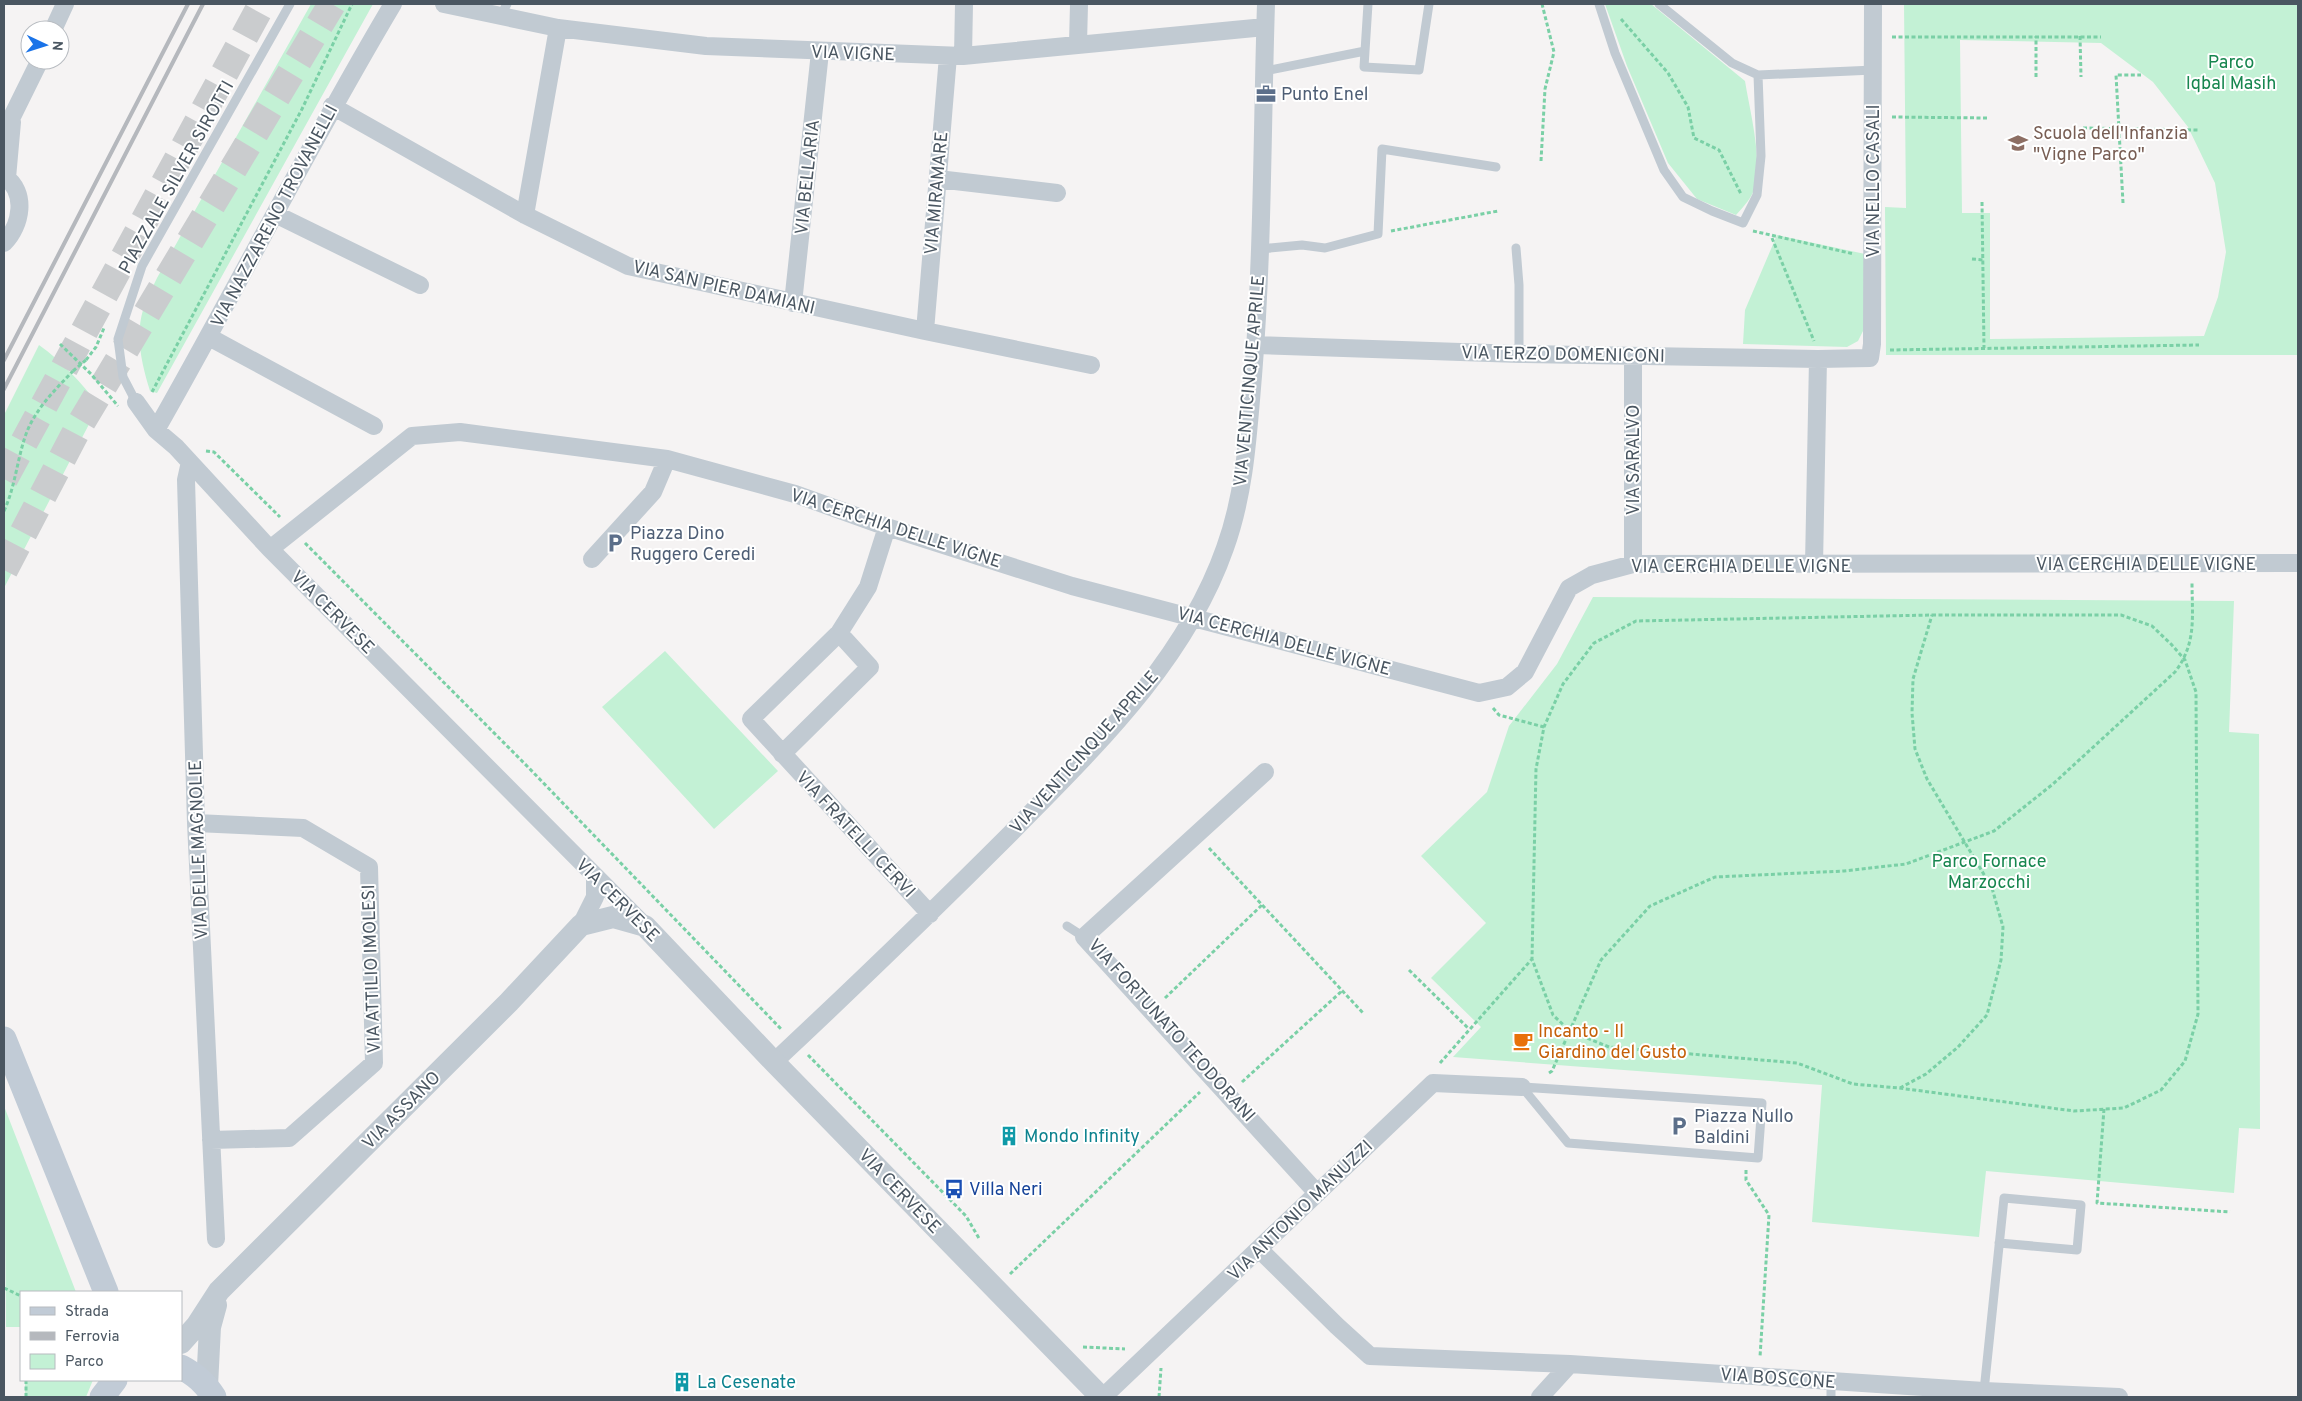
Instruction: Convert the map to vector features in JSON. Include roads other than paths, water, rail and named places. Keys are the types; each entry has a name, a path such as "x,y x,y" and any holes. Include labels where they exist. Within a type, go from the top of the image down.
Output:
{"main road":[{"path":"4,1039 106,1291"},
{"path":"182,1368 194,1374 210,1392"}],"street":[{"path":"58,20 65,4"},
{"name":"VIA NAZZARENO TROVANELLI","path":"156,430 209,337 332,106 393,4"},
{"name":"VIA VIGNE","path":"444,4 504,9 558,28 706,46 955,56 1265,27"},
{"name":"VIA MIRAMARE","path":"925,331 938,179 964,4"},
{"path":"1078,44 1079,4"},
{"name":"VIA VENTICINQUE APRILE","path":"774,1062 930,914 1045,798 1148,686 1195,617 1226,547 1242,482 1256,344 1266,4"},
{"name":"VIA NELLO CASALI","path":"1870,358 1872,344 1874,117 1873,4"},
{"path":"525,214 558,28"},
{"name":"VIA BELLARIA","path":"793,302 820,52"},
{"path":"4,243 14,231 20,210 18,196 5,177 8,126 35,70"},
{"name":"VIA SAN PIER DAMIANI","path":"332,106 525,214 628,266 1091,365"},
{"path":"938,179 1057,193"},
{"path":"275,214 420,285"},
{"path":"209,337 374,426"},
{"name":"VIA TERZO DOMENICONI","path":"1256,344 1519,354 1818,359 1870,358"},
{"name":"VIA SARALVO","path":"1633,356 1633,564"},
{"path":"1814,566 1818,359"},
{"name":"VIA CERVESE","path":"134,409 176,446 270,549 645,926 774,1062 1102,1397"},
{"name":"VIA CERCHIA DELLE VIGNE","path":"270,549 412,436 460,432 668,459 795,494 887,527 1072,586 1480,693 1507,687 1525,672 1569,588 1592,575 1633,564 1814,566 2298,563"},
{"path":"592,559 653,492 668,459"},
{"name":"VIA DELLE MAGNOLIE","path":"190,462 186,480 196,823 216,1239"},
{"name":"VIA FRATELLI CERVI","path":"887,527 868,587 839,633 751,719 930,914"},
{"name":"VIA FRATELLI CERVI","path":"782,754 870,667 839,633"},
{"name":"VIA FORTUNATO TEODORANI","path":"1265,772 1084,937 1318,1193"},
{"name":"VIA ATTILIO IMOLESI","path":"196,823 303,828 369,868 374,1063 289,1138 211,1140"},
{"name":"VIA ASSANO","path":"182,1341 189,1328 219,1292 502,1009 581,926 595,897 595,876"},
{"path":"581,926 613,917 645,926"},
{"name":"VIA ANTONIO MANUZZI","path":"1102,1397 1433,1083 1522,1087"},
{"name":"VIA BOSCONE","path":"1259,1249 1370,1356 1570,1364 1758,1376 1831,1389 1984,1391 2120,1397"},
{"path":"210,1392 210,1327 219,1292"},
{"path":"1540,1397 1570,1364"}],"lane":[{"name":"PIAZZALE SILVER SIROTTI","path":"134,409 123,377 118,339 142,266 290,4"},
{"path":"1368,4 1364,67 1419,70 1428,4"},
{"path":"1599,4 1615,53 1664,170 1683,197 1712,212 1743,223 1757,195 1761,156 1758,75"},
{"path":"1659,4 1732,63 1758,75 1874,70"},
{"path":"1265,71 1365,51"},
{"path":"1260,248 1302,245 1325,248 1378,234 1382,148 1496,167"},
{"path":"1516,248 1519,285 1519,354"},
{"path":"1067,926 1084,937"},
{"path":"1522,1087 1762,1103 1758,1158 1568,1143 1522,1087"},
{"path":"1984,1391 1999,1242 2004,1198 2082,1205 2077,1250 1999,1242"}],"tunnel":[{"path":"4,479 262,4"},
{"path":"4,570 78,428 332,4"}],"railway":[{"path":"4,360 188,4"},
{"path":"4,389 203,4"}],"place":[{"name":"Punto Enel","path":"1266,94"},
{"name":"Scuola dell'Infanzia \"Vigne Parco\"","path":"2018,143"},
{"name":"Piazza Dino Ruggero Ceredi","path":"615,543"},
{"name":"Incanto - Il Giardino del Gusto","path":"1523,1041"},
{"name":"Piazza Nullo Baldini","path":"1679,1126"},
{"name":"Mondo Infinity","path":"1009,1136"},
{"name":"Villa Neri","path":"954,1189"},
{"name":"La Cesenate","path":"682,1382"}],"park label":[{"name":"Parco Iqbal Masih","path":"2231,72"},
{"name":"Parco Fornace Marzocchi","path":"1989,871"}]}
